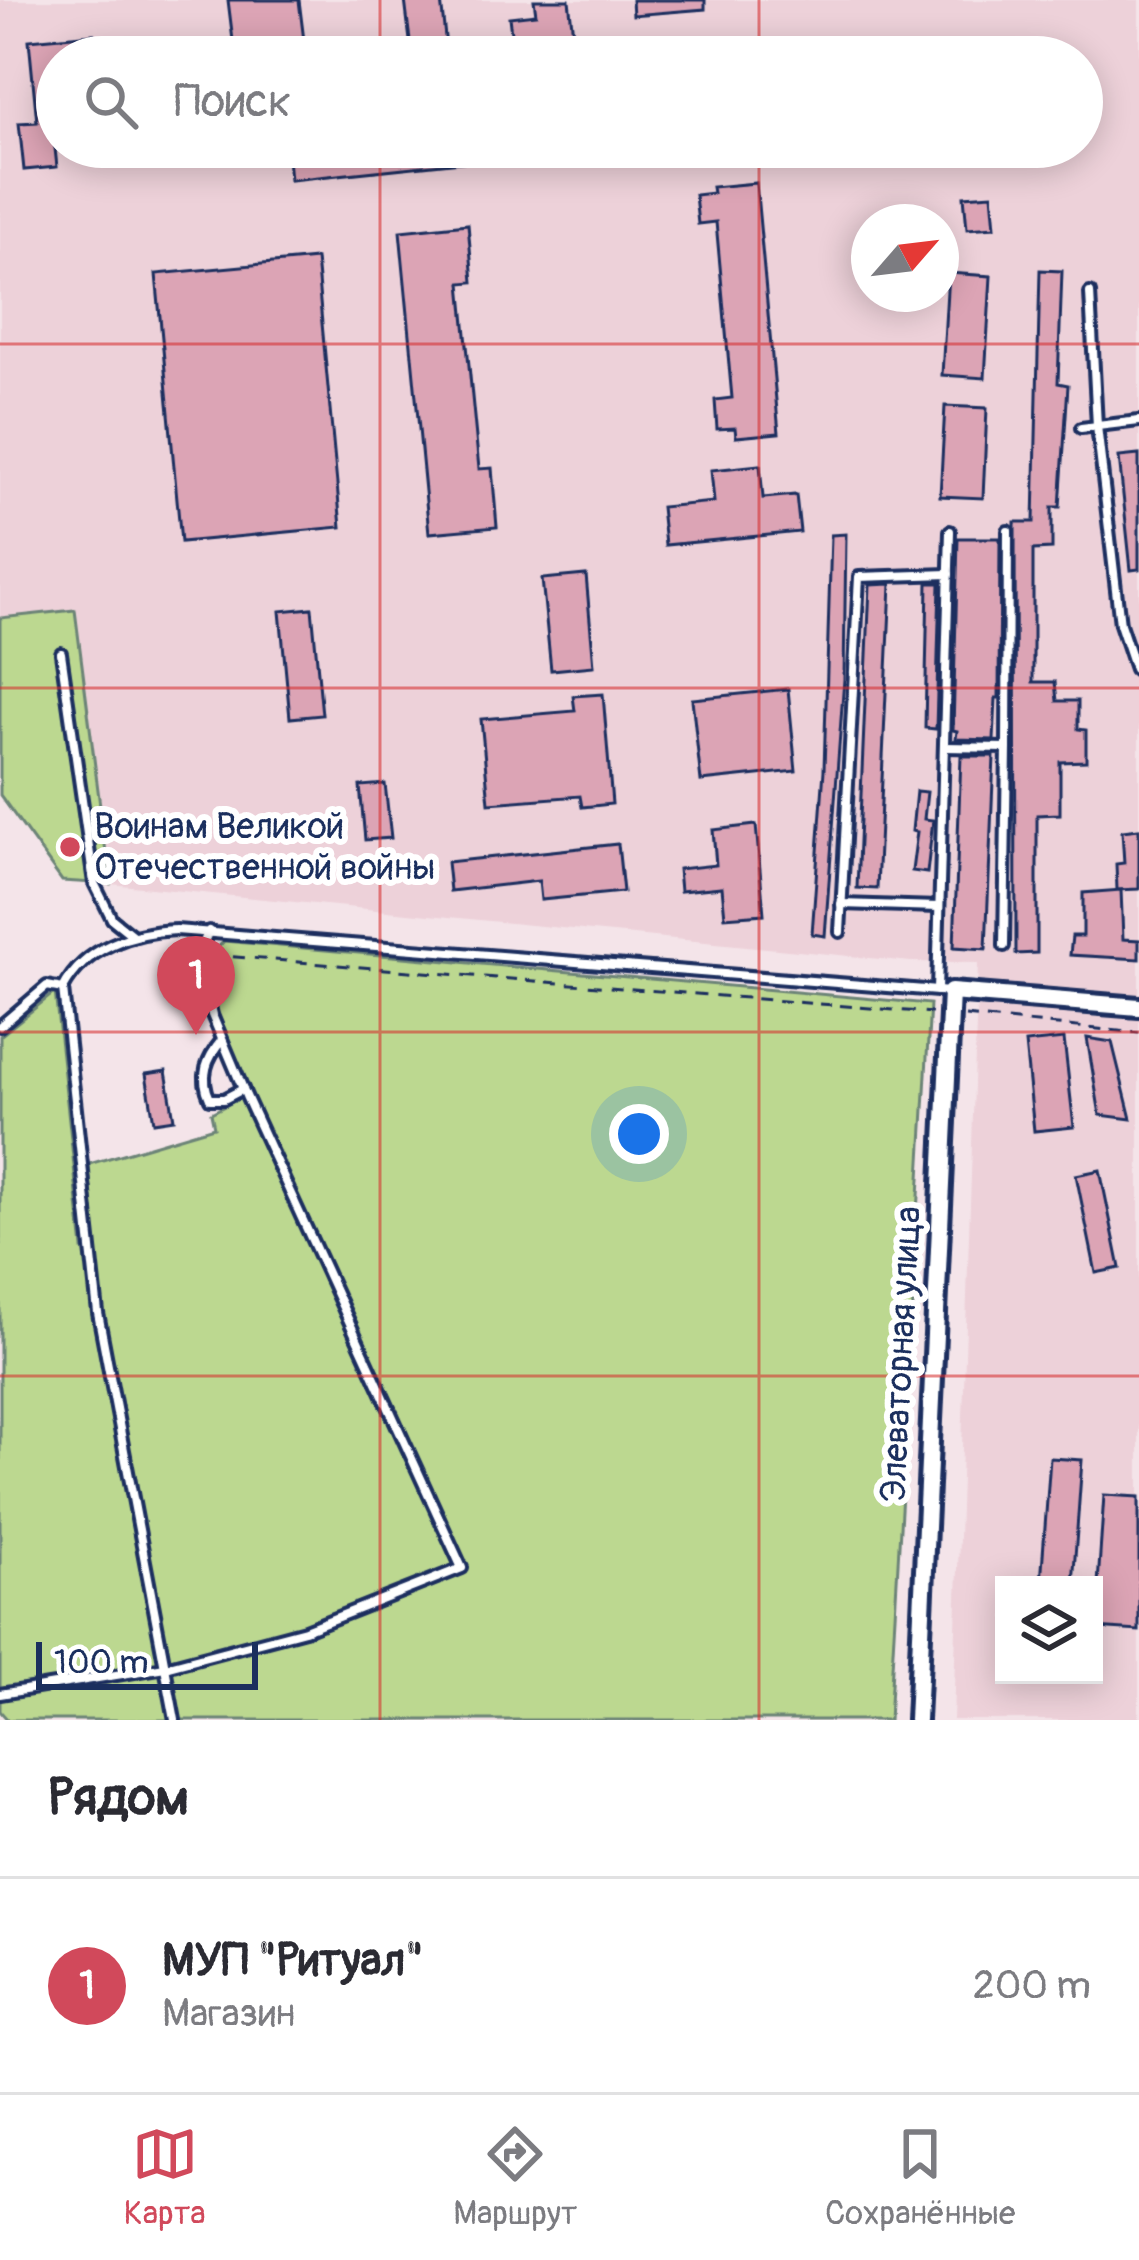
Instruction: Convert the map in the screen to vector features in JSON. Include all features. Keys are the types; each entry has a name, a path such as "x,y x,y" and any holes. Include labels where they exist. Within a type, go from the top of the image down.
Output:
{"street":[{"path":"944,991 1139,1007"},
{"name":"Элеваторная улица","path":"917,1720 950,1015 944,991"}],"lane":[{"path":"1090,293 1097,426 1120,624 1135,669"},
{"path":"1081,428 1139,421"},
{"path":"175,1720 98,1312 63,988 70,976 93,955 132,935 176,930 944,991 939,907 950,531"},
{"path":"1004,946 1009,531"},
{"path":"840,932 859,577 949,574"},
{"path":"61,653 94,883 112,919 132,935"},
{"path":"944,747 1007,748"},
{"path":"841,904 939,907"},
{"path":"0,1694 165,1667 305,1630 463,1568 212,1015 198,954 209,932"},
{"path":"0,1026 47,986 63,988"},
{"path":"222,1040 208,1057 203,1085 210,1099 224,1099 243,1089"}],"path":[{"path":"198,954 1139,1033"}],"shaded area":[{"path":"0,0 1139,0 1139,1720 953,1720 978,963 911,962 110,884 75,611 0,618"}],"green space":[{"path":"75,610 110,884 62,881 0,795 0,618"},
{"path":"224,941 930,1004 889,1720 8,1720 0,1711 0,1036 55,992 83,1249 96,1245 89,1164 214,1127 211,1113 250,1093 210,985 211,956"}],"building":[{"path":"228,0 299,0 303,36 232,36"},
{"path":"405,0 441,0 445,36 409,36"},
{"path":"534,0 569,0 573,36 511,36 509,17 536,14"},
{"path":"632,0 705,0 705,9 633,15"},
{"path":"36,39 36,112 29,40"},
{"path":"36,122 36,168 46,168 24,170 19,123"},
{"path":"289,168 404,168 290,180"},
{"path":"756,183 779,433 736,437 735,428 717,429 715,400 732,398 716,222 698,224 695,195 713,193 712,187"},
{"path":"992,194 995,227 967,229 964,196"},
{"path":"468,224 473,282 461,283 479,469 492,468 497,527 429,533 400,231"},
{"path":"316,259 341,527 181,542 156,274"},
{"path":"1040,270 1062,271 1058,383 1068,385 1060,507 1052,507 1052,549 1033,550 1033,682 1055,682 1057,701 1078,701 1078,729 1086,730 1086,761 1060,762 1060,814 1037,815 1037,953 1016,954 1015,522 1034,522"},
{"path":"959,274 991,276 985,378 942,375 946,312 959,312"},
{"path":"945,406 987,408 983,498 940,496"},
{"path":"1139,455 1139,569 1131,570 1119,457"},
{"path":"760,465 763,498 796,495 800,532 665,545 661,507 714,502 711,470"},
{"path":"846,534 844,679 825,936 812,934 824,770 831,535"},
{"path":"958,538 1000,538 999,698 994,740 956,739 953,730"},
{"path":"586,575 594,666 551,670 542,579"},
{"path":"928,583 940,583 936,729 925,728"},
{"path":"891,584 877,889 857,888 870,585"},
{"path":"312,608 322,715 290,718 280,611"},
{"path":"788,689 796,771 701,781 692,699"},
{"path":"603,694 612,804 582,807 580,796 489,803 481,719 575,711 573,696"},
{"path":"961,756 994,756 986,949 954,947"},
{"path":"385,784 391,838 365,840 360,786"},
{"path":"916,791 927,792 924,819 933,820 927,873 912,871"},
{"path":"756,825 764,914 725,917 722,887 680,891 678,869 716,865 713,830"},
{"path":"1139,829 1139,889 1117,890 1116,864 1124,863 1122,831"},
{"path":"618,844 623,892 541,900 539,881 450,891 447,862"},
{"path":"1121,890 1123,939 1139,940 1139,959 1070,955 1072,936 1083,936 1083,893"},
{"path":"1087,1038 1112,1042 1131,1119 1100,1115"},
{"path":"1064,1039 1074,1127 1034,1131 1025,1043"},
{"path":"166,1071 174,1119 154,1122 146,1074"},
{"path":"1100,1170 1120,1268 1096,1273 1076,1175"},
{"path":"1050,1458 1082,1460 1074,1576 1042,1576"},
{"path":"1104,1495 1139,1497 1139,1631 1103,1629 1103,1576 1099,1576"}],"place":[{"name":"Воинам Великой Отечественной войны","path":"70,847"},
{"name":"МУП \"Ритуал\"","path":"196,1035"}]}
